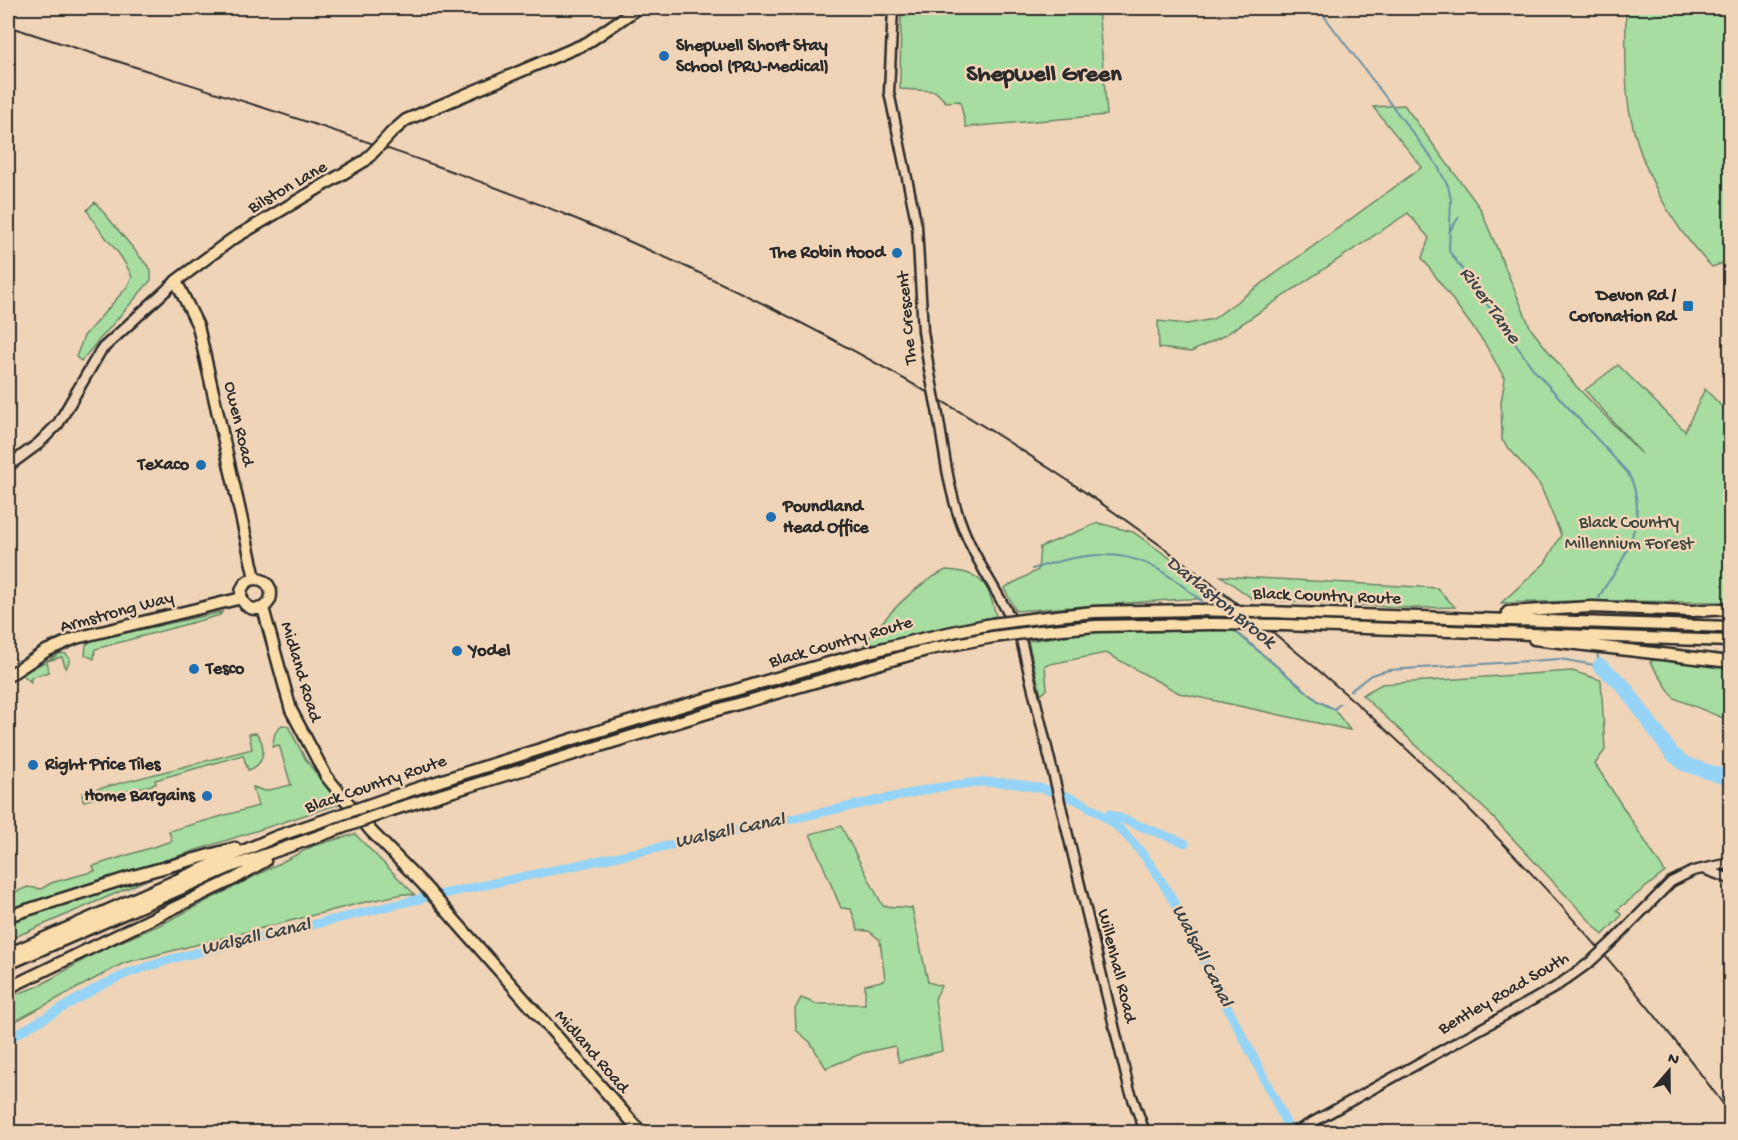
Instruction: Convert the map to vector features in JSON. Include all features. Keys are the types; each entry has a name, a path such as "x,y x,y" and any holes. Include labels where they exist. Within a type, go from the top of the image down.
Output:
{"main road":[{"name":"Bilston Lane","path":"8,466 38,444 58,424 101,350 176,281 231,240 366,160 406,120 587,43 638,8"},
{"name":"Owen Road","path":"176,281 198,326 255,578"},
{"path":"255,578 267,583 272,592 269,603 263,608 249,607 242,598 244,585 255,578"},
{"name":"Armstrong Way","path":"8,676 46,651 71,640 242,598"},
{"path":"1442,617 1591,607 1692,611 1731,609"},
{"name":"Midland Road","path":"263,608 291,710 326,776 371,831 422,883 641,1132"},
{"name":"Black Country Route","path":"8,954 276,837 498,761 909,640 992,624 1094,612 1196,610 1731,627"},
{"name":"Black Country Route","path":"8,964 233,866 396,810 729,707 930,649 993,637 1096,626 1213,624 1731,641"},
{"path":"1478,631 1731,662"},
{"path":"8,916 136,875 276,837"},
{"path":"8,988 236,878 279,852"}],"street":[{"name":"The Crescent","path":"893,8 888,92 917,226 923,331 960,521 972,549 1010,613 1021,640 1053,772"},
{"name":"Willenhall Road","path":"1053,772 1129,1088 1145,1132"},
{"name":"Bentley Road South","path":"1295,1132 1554,988 1613,941 1671,882 1702,869 1731,863"},
{"path":"1702,869 1731,879"}],"green space":[{"path":"901,8 1098,8 1107,115 966,127 960,101 946,102 935,91 900,89"},
{"path":"1626,8 1730,8 1730,261 1712,267 1697,251 1670,214 1649,174 1634,131 1627,97"},
{"name":"Black Country Millennium Forest","path":"1404,105 1480,208 1531,329 1576,386 1642,454 1585,390 1618,365 1685,431 1705,389 1730,415 1730,602 1501,603 1545,563 1561,535 1540,485 1502,440 1501,402 1505,379 1485,344 1422,258 1429,238 1408,213 1225,335 1191,352 1159,348 1158,321 1187,324 1213,319 1422,167 1373,107"},
{"path":"95,202 151,270 151,280 81,361 76,357 84,336 127,287 132,277 122,258 87,210"},
{"path":"1098,523 1133,532 1228,599 1184,599 1016,611 1004,588 1038,570 1040,547"},
{"path":"946,570 968,573 981,581 990,595 996,616 863,646 900,603 922,585"},
{"path":"1221,576 1437,588 1455,607 1413,608 1253,599"},
{"path":"222,612 220,615 95,649 94,659 85,655 86,645 93,640"},
{"path":"1233,629 1318,701 1334,709 1350,730 1179,693 1106,653 1045,665 1047,689 1041,695 1028,641 1093,632"},
{"path":"61,653 66,654 70,659 66,669 62,657 47,661 49,672 31,677 31,682 23,675 26,672"},
{"path":"1655,659 1730,667 1730,721 1674,698 1650,662"},
{"path":"1572,671 1601,680 1605,750 1595,764 1665,872 1617,910 1622,915 1603,935 1487,811 1362,695 1382,684"},
{"path":"282,725 288,726 306,760 339,804 8,911 8,895 28,887 41,889 51,883 95,871 93,866 172,841 169,831 258,806 253,787 265,791 291,785 279,745 272,747 275,733"},
{"path":"256,733 263,749 261,760 254,768 248,770 243,755 155,780 156,784 83,801 82,793 252,749 249,734"},
{"path":"841,826 883,906 912,908 928,982 941,986 935,999 942,1051 899,1062 895,1046 863,1053 826,1068 810,1042 796,1030 795,1009 801,998 816,1004 865,1004 865,985 885,980 880,940 869,931 858,930 851,909 841,908 810,834"},
{"path":"355,834 415,895 403,894 361,903 124,963 8,1025 8,997 39,986 97,952 164,923 313,846"},
{"path":"151,878 8,940 8,919 130,881"}],"waterway":[{"name":"River Tame","path":"1318,8 1437,165 1448,186 1451,200 1449,251 1534,370 1628,473 1636,496 1636,520 1630,543 1599,598"},
{"name":"River Tame","path":"1449,232 1459,217"},
{"name":"Darlaston Brook","path":"1032,569 1085,556 1126,557 1145,563 1164,573 1207,606"},
{"name":"Darlaston Brook","path":"1231,628 1318,701 1334,709 1340,704"},
{"name":"River Tame","path":"1597,653 1600,666"},
{"name":"Darlaston Brook","path":"1350,691 1371,675 1389,670 1560,659 1600,666"},
{"name":"River Tame","path":"1600,666 1622,684 1672,754 1685,764 1730,779"},
{"name":"Walsall Canal","path":"8,1039 102,985 128,973 175,958 415,900 935,788 984,782 1032,786 1071,798 1103,816 1130,840 1153,868 1174,902 1290,1132"},
{"path":"1109,814 1185,843"}],"railway":[{"path":"8,26 368,142 511,193 581,221 749,297 912,384 1068,481 1217,588 1358,705 1491,832 1615,968 1730,1113"}],"place":[{"name":"Shepwell Short Stay School (PRU-Medical)","path":"664,56"},
{"name":"The Robin Hood","path":"897,253"},
{"name":"Devon Rd / Coronation Rd","path":"1688,306"},
{"name":"Texaco","path":"201,465"},
{"name":"Poundland Head Office","path":"771,517"},
{"name":"Yodel","path":"457,651"},
{"name":"Tesco","path":"194,669"},
{"name":"Right Price Tiles","path":"33,765"},
{"name":"Home Bargains","path":"207,796"}],"district":[{"name":"Shepwell Green","path":"1044,75"}]}
